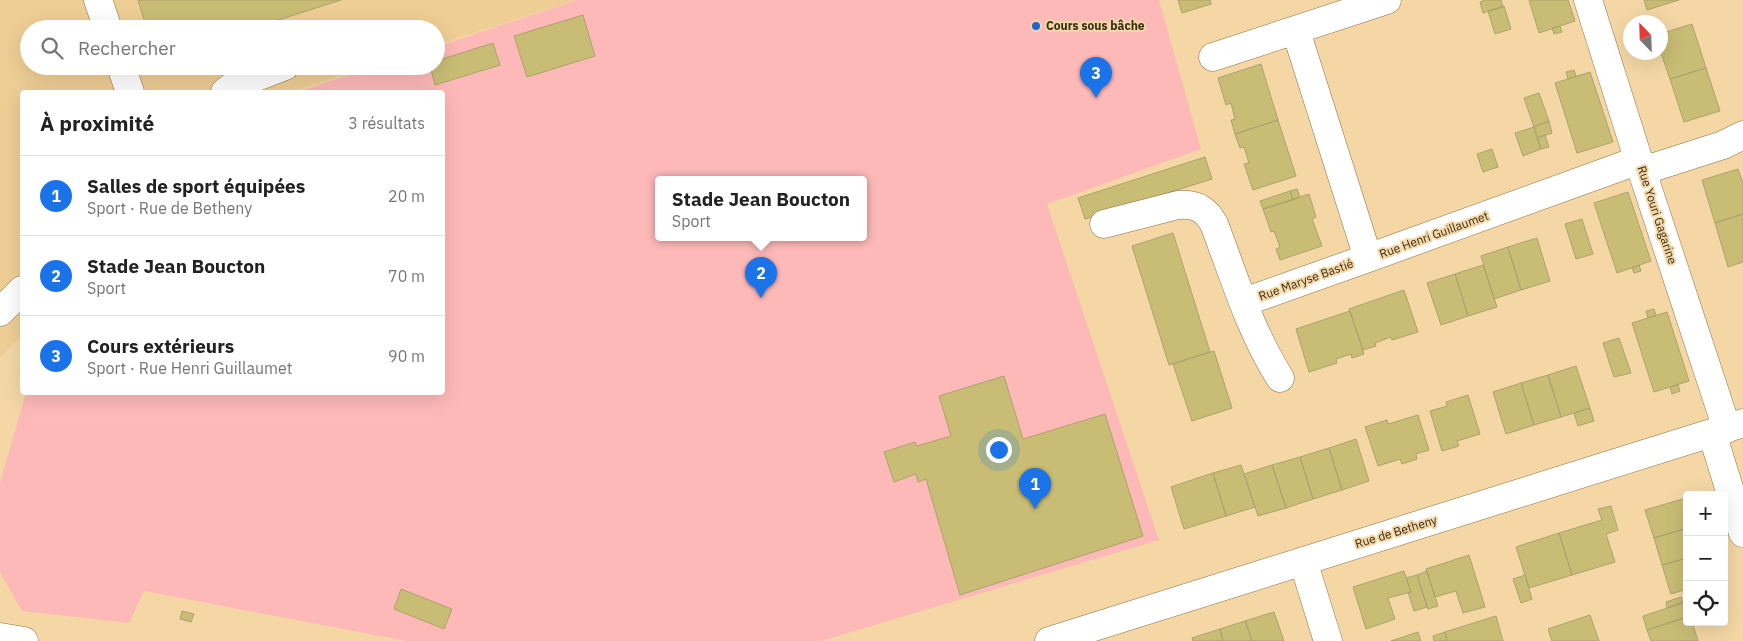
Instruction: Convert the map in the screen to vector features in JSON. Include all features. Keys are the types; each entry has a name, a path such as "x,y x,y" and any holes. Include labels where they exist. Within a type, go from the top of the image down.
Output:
{"street":[{"path":"98,0 105,20"},
{"path":"1213,57 1387,0"},
{"name":"Rue Youri Gagarine","path":"1588,0 1640,165 1727,428 1743,533"},
{"name":"Rue Henri Guillaumet","path":"1296,31 1368,258 1640,165 1723,145 1743,135"},
{"path":"124,75 129,90"},
{"path":"228,90 233,86 262,75"},
{"name":"Rue Maryse Bastié","path":"1104,224 1187,204 1202,209 1209,215 1265,355 1280,378"},
{"name":"Rue Maryse Bastié","path":"1244,302 1368,258"},
{"path":"0,312 20,292"},
{"name":"Rue de Betheny","path":"1048,641 1727,428"},
{"path":"1302,561 1328,641"},
{"path":"0,637 24,641"}],"shaded area":[{"path":"0,0 576,0 445,42 445,20 20,20 20,75 343,75 296,90 20,90 20,337 0,357"},
{"path":"577,0 1159,0 1201,149 1047,204 1159,540 821,641 406,641 144,591 129,623 22,611 0,572 0,483 25,395 445,395 445,90 304,90 350,75 445,75 445,44"}],"building":[{"path":"138,0 341,0 278,20 144,20"},
{"path":"1178,0 1210,0 1211,4 1182,13"},
{"path":"1485,0 1501,0 1503,7 1483,13 1480,2"},
{"path":"1529,0 1568,0 1575,21 1539,33"},
{"path":"1644,0 1679,0 1647,10"},
{"path":"1504,6 1511,29 1495,34 1488,11"},
{"path":"583,15 595,56 527,77 514,36"},
{"path":"1692,24 1706,68 1670,79 1663,60 1668,60 1668,32"},
{"path":"1560,26 1562,32 1554,34 1552,28"},
{"path":"493,43 500,65 435,85 432,75 445,75 445,58"},
{"path":"1261,64 1278,120 1235,134 1231,120 1235,119 1231,103 1226,105 1218,78"},
{"path":"1706,68 1720,111 1684,122 1670,79"},
{"path":"1574,70 1576,76 1568,79 1566,72"},
{"path":"1590,72 1613,142 1577,153 1555,83"},
{"path":"1539,93 1549,121 1534,127 1524,98"},
{"path":"1278,120 1296,176 1253,190 1244,164 1249,163 1244,147 1240,148 1235,134"},
{"path":"1549,121 1552,133 1537,138 1534,127"},
{"path":"1534,127 1541,149 1523,156 1515,133"},
{"path":"1545,135 1549,147 1541,149 1537,138"},
{"path":"1492,149 1498,167 1483,172 1477,154"},
{"path":"1205,157 1212,179 1085,219 1078,198"},
{"path":"1738,169 1743,183 1743,214 1715,223 1702,180"},
{"path":"1297,189 1300,197 1293,200 1290,191"},
{"path":"1290,191 1293,200 1263,209 1260,201"},
{"path":"1628,192 1651,261 1617,273 1594,203"},
{"path":"1309,194 1316,217 1312,219 1322,246 1280,260 1276,249 1280,247 1274,231 1271,232 1263,209"},
{"path":"1743,214 1743,262 1728,267 1715,223"},
{"path":"1582,219 1593,254 1576,259 1565,224"},
{"path":"1173,233 1210,352 1169,365 1132,246"},
{"path":"1537,238 1550,281 1521,290 1508,247"},
{"path":"1508,247 1521,290 1494,299 1481,256"},
{"path":"1483,265 1497,307 1468,316 1455,274"},
{"path":"1639,265 1641,271 1634,273 1632,268"},
{"path":"1455,274 1468,316 1441,325 1427,283"},
{"path":"1404,290 1418,332 1392,340 1391,337 1375,343 1376,346 1363,350 1349,309"},
{"path":"1654,309 1656,315 1648,318 1646,311"},
{"path":"1350,311 1364,354 1352,358 1351,354 1336,359 1337,363 1309,372 1296,329"},
{"path":"1667,312 1689,381 1654,392 1632,323"},
{"path":"1619,338 1631,373 1614,377 1603,343"},
{"path":"1214,351 1232,408 1192,421 1173,364"},
{"path":"1576,366 1590,408 1561,417 1548,375"},
{"path":"1548,375 1561,417 1534,425 1521,383"},
{"path":"1004,376 1023,439 1105,414 1143,536 960,595 926,479 918,482 916,474 894,482 884,452 915,442 917,446 951,436 939,396"},
{"path":"1521,383 1534,425 1506,434 1493,392"},
{"path":"1678,385 1680,391 1672,394 1670,387"},
{"path":"1468,395 1480,434 1457,441 1459,446 1442,451 1430,411 1447,406 1446,402"},
{"path":"1590,408 1594,421 1578,426 1574,413"},
{"path":"1418,415 1429,450 1416,454 1417,459 1402,464 1400,459 1378,466 1365,427 1387,420 1388,424"},
{"path":"1356,439 1369,481 1342,490 1329,448"},
{"path":"1329,448 1342,490 1313,499 1300,457"},
{"path":"1300,457 1313,499 1286,508 1272,465"},
{"path":"1241,465 1255,507 1226,516 1213,473"},
{"path":"1272,465 1286,508 1258,516 1244,474"},
{"path":"1213,473 1226,516 1184,529 1171,487"},
{"path":"1683,499 1683,529 1654,538 1645,510"},
{"path":"1611,506 1618,530 1606,534 1615,562 1572,575 1559,533 1602,520 1598,509"},
{"path":"1683,529 1683,559 1662,565 1654,538"},
{"path":"1559,533 1572,575 1529,588 1516,547"},
{"path":"1469,555 1485,607 1463,613 1456,591 1435,597 1426,569"},
{"path":"1683,559 1683,590 1671,594 1662,565"},
{"path":"1404,571 1411,592 1388,598 1395,619 1366,629 1353,587"},
{"path":"1427,571 1438,606 1428,609 1417,575"},
{"path":"1417,575 1427,607 1414,611 1408,592 1411,592 1406,578"},
{"path":"1525,575 1532,599 1521,603 1513,579"},
{"path":"401,589 452,609 444,629 394,609"},
{"path":"1681,597 1683,602 1667,608 1666,602"},
{"path":"1683,603 1683,618 1647,630 1643,616"},
{"path":"182,611 194,614 191,622 180,619"},
{"path":"1274,612 1284,641 1252,641 1245,621"},
{"path":"1590,615 1599,641 1552,641 1548,629"},
{"path":"1496,616 1503,641 1447,641 1445,632"},
{"path":"1683,618 1683,626 1693,626 1698,641 1651,641 1647,630"},
{"path":"1245,621 1252,641 1223,641 1220,629"},
{"path":"1220,629 1223,641 1193,641 1192,638"},
{"path":"1418,632 1421,641 1391,641"},
{"path":"1445,632 1447,641 1434,641 1433,636"}],"place":[{"name":"Cours sous bâche","path":"1036,26"},
{"name":"Cours extérieurs","path":"1096,98"},
{"name":"Stade Jean Boucton","path":"761,298"},
{"name":"Salles de sport équipées","path":"1035,509"}]}
